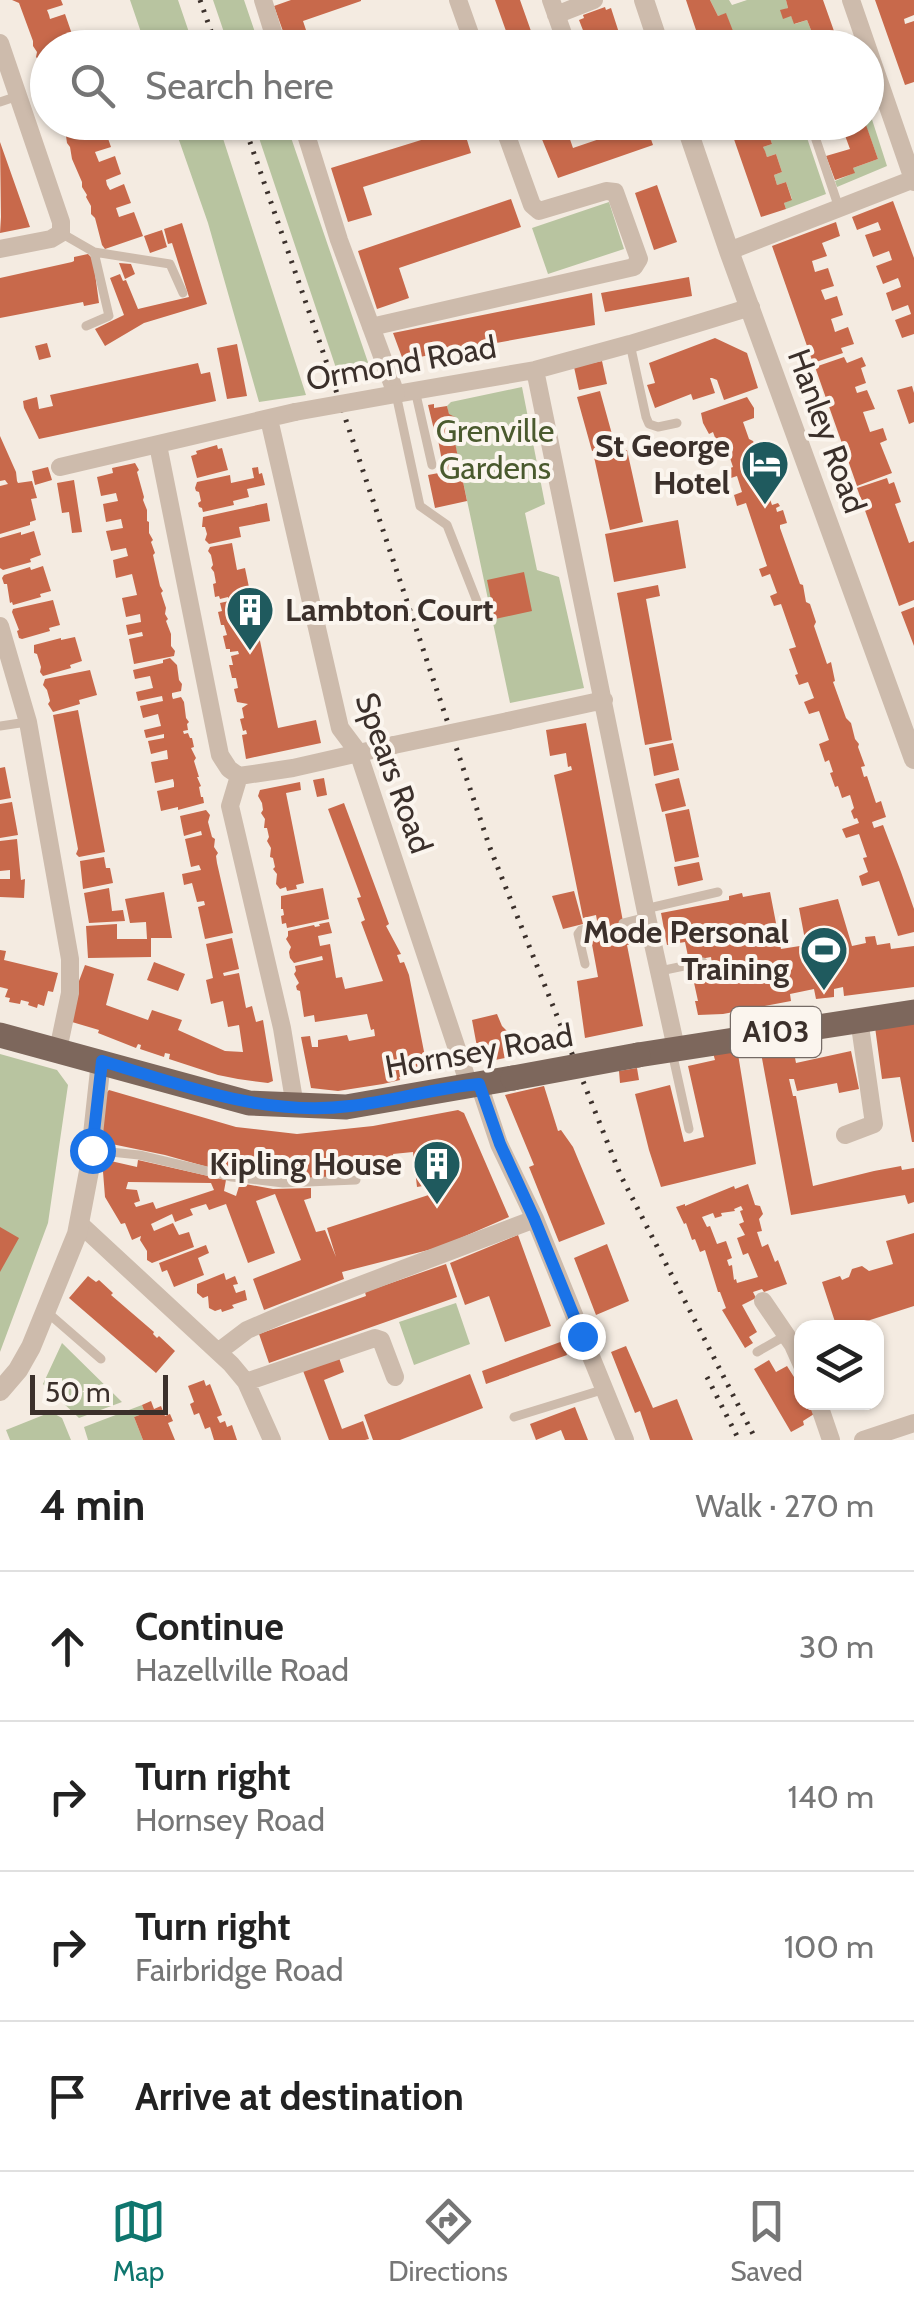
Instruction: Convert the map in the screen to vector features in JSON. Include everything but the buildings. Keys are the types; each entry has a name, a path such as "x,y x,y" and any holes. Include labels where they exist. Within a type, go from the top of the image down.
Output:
{"main road":[{"name":"Hornsey Road","path":"58,1050 249,1103 346,1107 674,1048 914,1012"},
{"name":"A103","path":"0,1035 58,1050"}],"street":[{"path":"263,0 272,30"},
{"path":"458,0 469,30"},
{"path":"553,7 594,0"},
{"path":"644,0 654,30"},
{"path":"851,0 862,30"},
{"path":"0,43 9,99 61,222 62,233 0,250"},
{"path":"729,250 914,180 884,94"},
{"path":"308,140 339,240 396,394"},
{"path":"371,328 634,268 639,260 615,192 606,191 539,211 532,206 508,140"},
{"name":"Hanley Road","path":"691,140 914,759"},
{"name":"Ormond Road","path":"60,467 294,412 535,370 750,307"},
{"path":"535,370 674,1048"},
{"name":"Spears Road","path":"269,418 340,728 358,752 474,1084 625,1440"},
{"path":"158,445 220,755 239,776 294,768 604,700"},
{"path":"0,626 28,722 70,959 70,993 58,1050"},
{"path":"239,776 230,806 282,1028 295,1106"},
{"path":"845,1135 874,1124 859,1019"},
{"path":"0,1391 31,1348 80,1224 102,1061"},
{"path":"218,1352 247,1330 284,1314 534,1218"},
{"path":"80,1224 246,1382 272,1440"},
{"path":"763,1301 794,1350"},
{"path":"246,1382 375,1338 381,1340 396,1377"},
{"path":"821,1410 831,1440"},
{"path":"863,1440 886,1436 914,1423"}],"lane":[{"path":"816,140 839,208"},
{"path":"62,233 94,252 170,264 183,293"},
{"path":"86,326 109,316 94,252"},
{"path":"630,344 649,424 658,427 676,422"},
{"path":"416,390 432,465"},
{"path":"396,394 420,506 447,526 480,609"},
{"path":"0,726 28,722"},
{"path":"623,922 718,892"},
{"path":"585,964 578,934 598,928"},
{"path":"660,971 703,962"},
{"path":"674,1048 689,1129"},
{"path":"92,1150 139,1155 283,1183 356,1180"},
{"path":"46,1311 102,1360"},
{"path":"757,1352 786,1335"},
{"path":"514,1417 605,1389"}],"green space":[{"path":"130,0 178,0 188,30 140,30"},
{"path":"213,0 244,0 254,30 223,30"},
{"path":"710,0 729,0 732,5 747,0 786,0 788,8 781,11 791,16 795,24 807,20 811,30 732,30 726,14 718,16"},
{"path":"179,140 224,140 306,395 259,402 208,223"},
{"path":"260,140 292,140 372,374 340,380"},
{"path":"771,140 808,140 826,194 786,209 784,203 792,199 786,182 777,185 774,175 782,172 776,154 767,157 763,147 772,144"},
{"path":"871,140 879,140 887,166 837,187 835,181 854,173 853,168 878,159"},
{"path":"609,202 624,249 548,274 532,228"},
{"name":"Grenville Gardens","path":"522,387 545,504 525,513 537,570 559,577 584,688 510,703 447,406"},
{"path":"0,1054 57,1070 68,1085 48,1223 0,1352"},
{"path":"456,1303 470,1344 414,1365 399,1322"},
{"path":"62,1343 122,1402 79,1418 43,1384"},
{"path":"142,1405 145,1413 134,1417 143,1440 88,1440 84,1427"},
{"path":"51,1412 62,1418 71,1440 10,1440 6,1430"}],"railway":[{"path":"200,0 211,30"},
{"path":"249,140 490,848 620,1174 756,1440"},
{"path":"707,1377 739,1440"}],"place":[{"name":"St George Hotel","path":"765,506"},
{"name":"Lambton Court","path":"250,652"},
{"name":"Mode Personal Training","path":"824,992"},
{"name":"Kipling House","path":"437,1206"}],"route":[{"path":"92,1150 102,1061 213,1095 249,1103 295,1106 346,1107 479,1084 500,1144 582,1336"}]}
